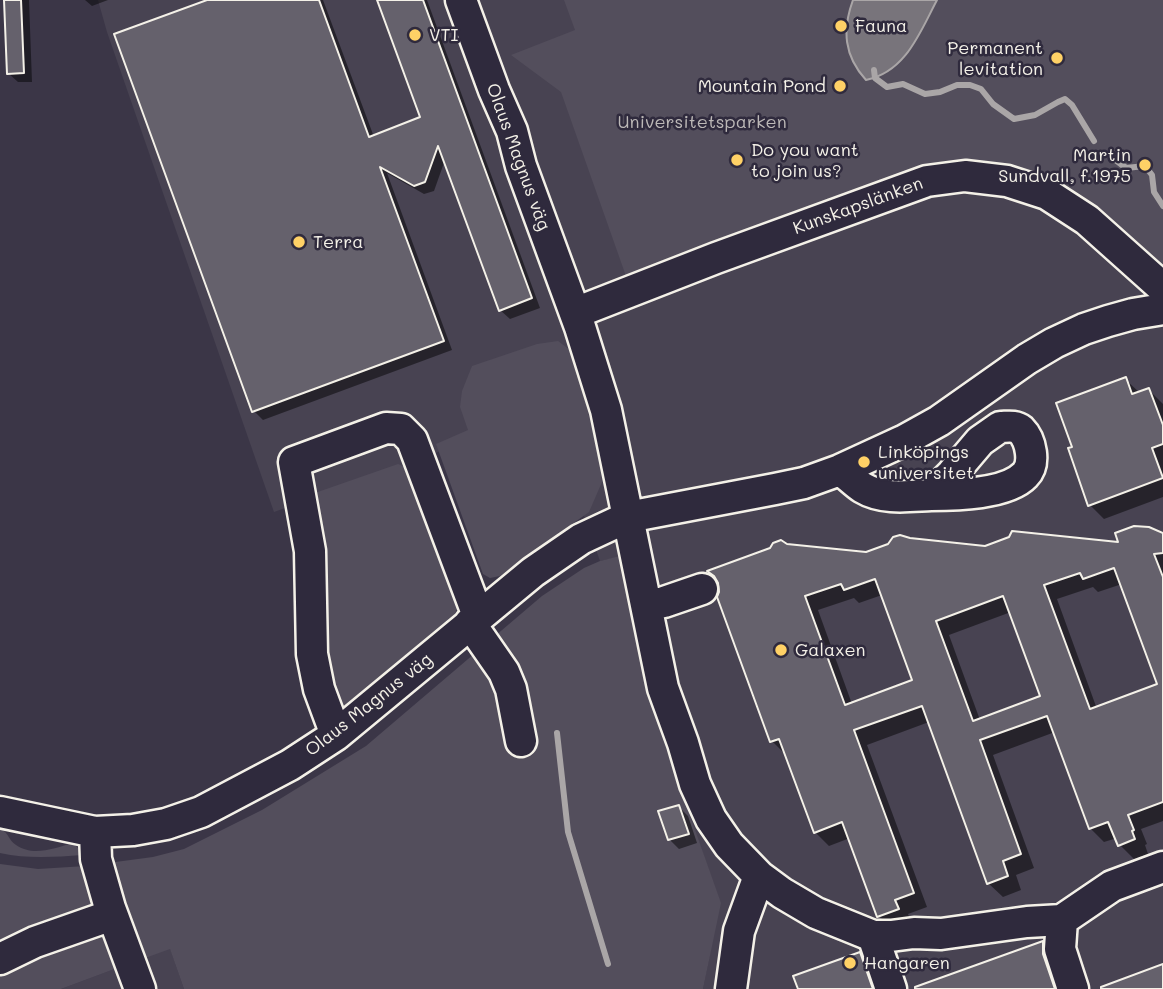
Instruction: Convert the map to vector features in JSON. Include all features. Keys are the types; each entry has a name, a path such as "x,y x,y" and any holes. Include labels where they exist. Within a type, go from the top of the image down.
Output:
{"street":[{"name":"Olaus Magnus väg","path":"461,0 512,131 606,410 663,688 695,784 711,819 729,845 759,876 816,913 873,936"},
{"name":"Kunskapslänken","path":"575,313 927,181 965,176 1007,181 1047,194 1087,220 1163,288"},
{"name":"Olaus Magnus väg","path":"0,812 95,832 133,830 166,824 201,812 290,765 336,735 533,572 580,539 628,517 804,483 840,470 939,421 1054,343 1108,321 1163,309"},
{"path":"336,735 319,689 312,654 310,551 295,462 386,428 401,429 412,440 474,620 511,689 521,741"},
{"path":"840,470 863,488 878,494 905,497 931,495"},
{"path":"647,606 702,589"},
{"path":"95,832 96,859 112,915 140,989"},
{"path":"891,989 873,936 941,934 1062,920 1112,886 1163,867"},
{"path":"731,989 739,931 759,876"},
{"path":"0,959 36,942 112,915"},
{"path":"1062,920 1060,949 1073,989"}],"shaded area":[{"name":"Linköpings universitet","path":"98,0 1163,0 1163,989 703,989 720,902 659,728 625,556 600,561 547,412 274,512"},
{"path":"853,0 937,0 918,37 902,60 880,76 866,80 853,62 847,42 847,22"},
{"path":"170,948 184,989 61,989"}],"green space":[{"name":"Universitetsparken","path":"564,0 1163,0 1163,275 1063,188 1027,172 1000,165 969,162 627,279 561,92 511,55 575,30"},
{"path":"558,341 570,350 576,368 599,453 602,482 589,512 500,576 490,578 483,574 436,444 468,430 460,407 462,391 472,366 537,344"},
{"path":"398,464 409,468 457,591 457,609 450,625 350,709 337,706 329,694 312,494"},
{"path":"624,555 659,728 721,903 703,989 184,989 170,949 137,961 108,863 153,857 184,849 262,810 366,746 542,596 584,568"},
{"path":"0,828 13,843 23,849 37,851 73,843 82,855 31,857 0,853"},
{"path":"0,864 38,869 86,866 96,904 91,912 0,951"},
{"path":"93,933 106,935 120,967 61,989 0,989 0,969"}],"building":[{"path":"4,0 21,0 24,73 7,74"},
{"name":"Terra","path":"207,0 319,0 369,137 420,117 377,0 423,0 532,298 499,311 438,146 425,182 414,186 380,167 444,341 252,412 114,34"},
{"path":"1126,377 1132,394 1149,388 1163,425 1163,444 1152,448 1163,478 1088,506 1068,448 1072,447 1056,403"},
{"name":"Galaxen","path":"1134,526 1149,527 1163,533 1163,553 1154,554 1163,577 1163,802 1128,815 1135,839 1118,846 1108,822 1089,829 1047,716 980,740 1021,854 1003,861 1008,876 987,884 922,706 854,730 914,893 895,900 899,909 877,917 842,822 814,833 779,739 770,742 717,597 718,583 707,571 770,548 773,543 781,540 787,544 866,552 888,544 893,537 900,535 985,546 1009,537 1012,531 1118,542 1115,533","holes":["1114,568 1157,684 1090,709 1044,585 1080,573 1083,579","875,579 912,680 845,705 805,596 841,584 844,590","1003,596 1040,696 973,721 936,621"]},
{"path":"679,805 689,834 668,840 658,811"},
{"path":"1043,941 1043,954 1055,989 915,989 915,987"},
{"name":"Hangaren","path":"860,952 873,989 798,989 793,976"},
{"path":"1163,964 1163,989 1101,989 1101,987"}],"waterway":[{"path":"874,70 875,78 887,87 903,84 925,94 940,92 957,85 970,85 981,89 993,104 1014,119 1035,115 1065,99 1072,105 1094,141"},
{"path":"1113,158 1126,168 1145,166 1152,175 1154,192 1163,206"},
{"path":"557,733 568,832 608,964"}],"place":[{"name":"Fauna","path":"841,26"},
{"name":"VTI","path":"415,35"},
{"name":"Permanent levitation","path":"1057,58"},
{"name":"Mountain Pond","path":"840,86"},
{"name":"Do you want to join us?","path":"737,160"},
{"name":"Martin Sundvall, f.1975","path":"1145,165"},
{"name":"Terra","path":"299,242"},
{"name":"Linköpings universitet","path":"864,462"},
{"name":"Galaxen","path":"781,650"},
{"name":"Hangaren","path":"850,963"}]}
